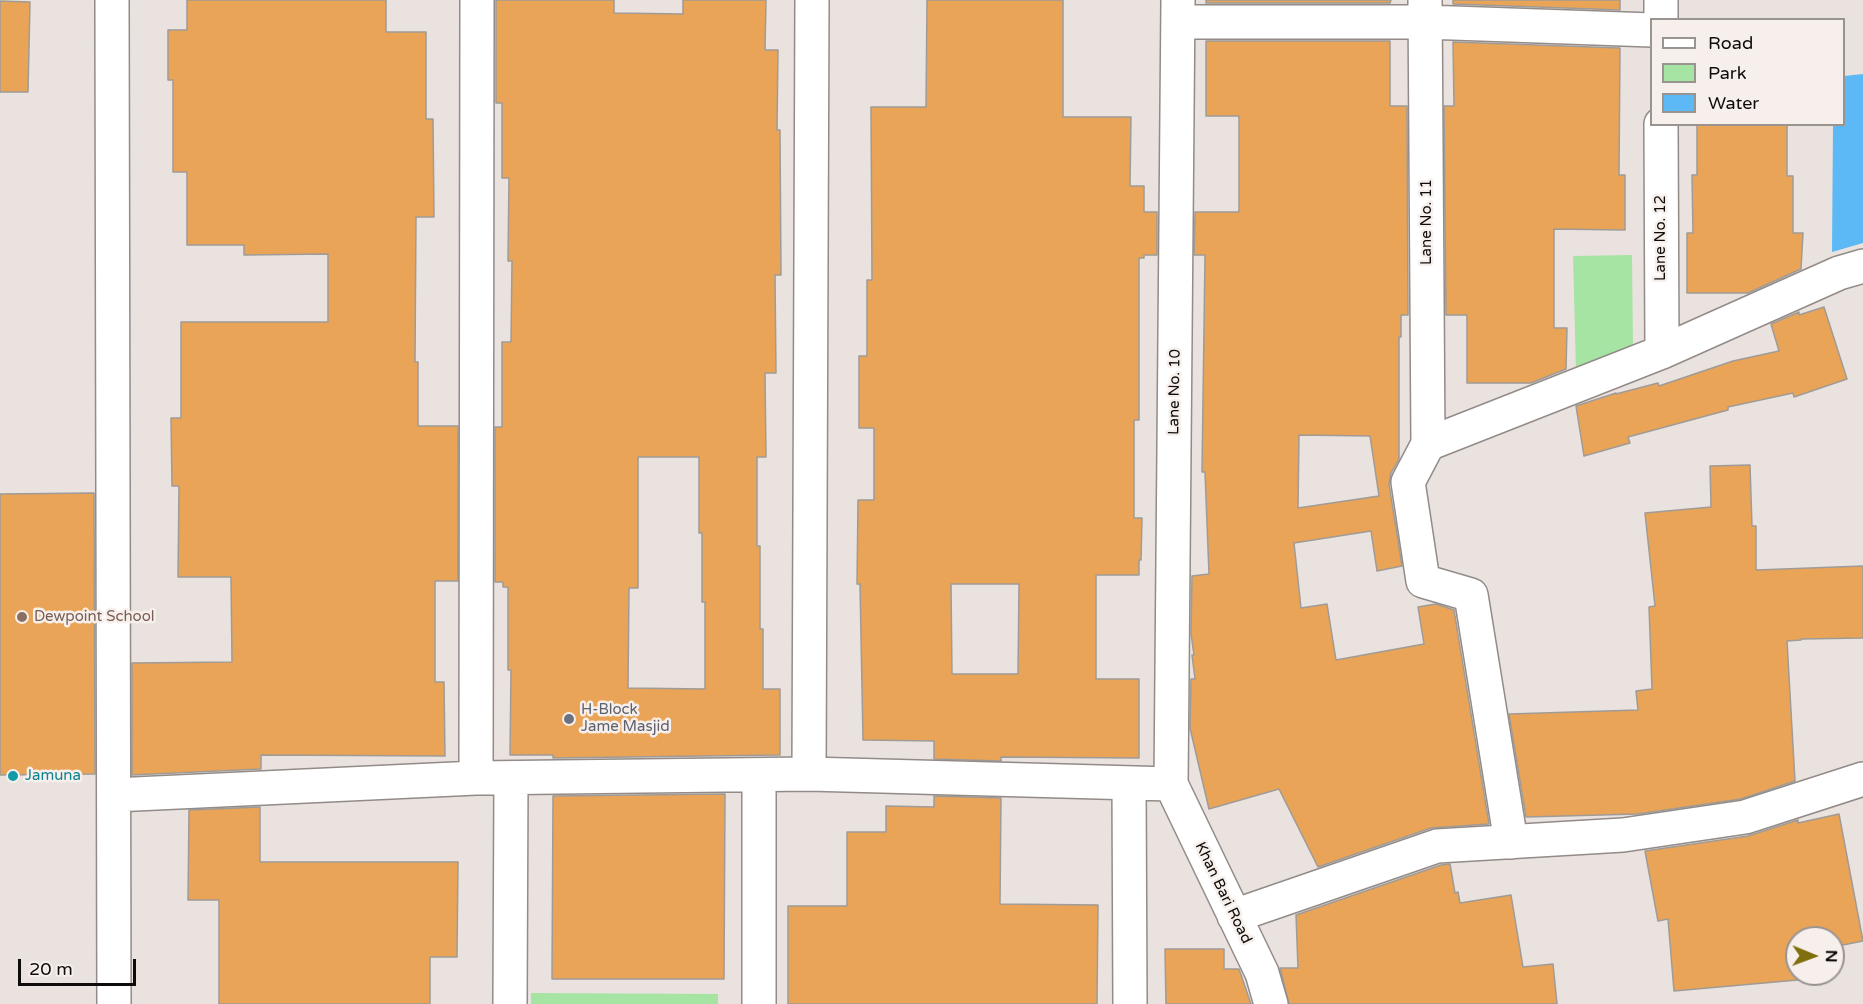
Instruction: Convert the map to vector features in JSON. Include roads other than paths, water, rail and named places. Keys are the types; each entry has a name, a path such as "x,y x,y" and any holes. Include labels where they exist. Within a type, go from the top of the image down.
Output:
{"street":[{"path":"112,0 114,1004"},
{"path":"476,778 477,0"},
{"path":"809,774 812,0"},
{"path":"1660,0 1661,18"},
{"path":"1178,11 1425,11 1650,30"},
{"name":"Lane No. 10","path":"1171,784 1178,11"},
{"name":"Lane No. 11","path":"1425,11 1428,444"},
{"name":"Lane No. 12","path":"1661,126 1662,352"},
{"path":"1511,842 1470,595 1423,581 1408,482 1428,444 1662,352 1839,273 1863,266"},
{"path":"114,795 476,778 809,774 1171,784"},
{"path":"759,775 759,1004"},
{"path":"510,1004 511,778"},
{"path":"1234,916 1437,846 1623,835 1745,817 1863,779"},
{"path":"1129,783 1130,1004"},
{"name":"Khan Bari Road","path":"1171,784 1262,973 1271,1004"}],"water":[{"path":"1863,74 1863,243 1832,252 1833,126 1845,126 1845,76"}],"place":[{"name":"Dewpoint School","path":"22,617"},
{"name":"H-Block Jame Masjid","path":"569,719"},
{"name":"Jamuna","path":"13,776"}]}
